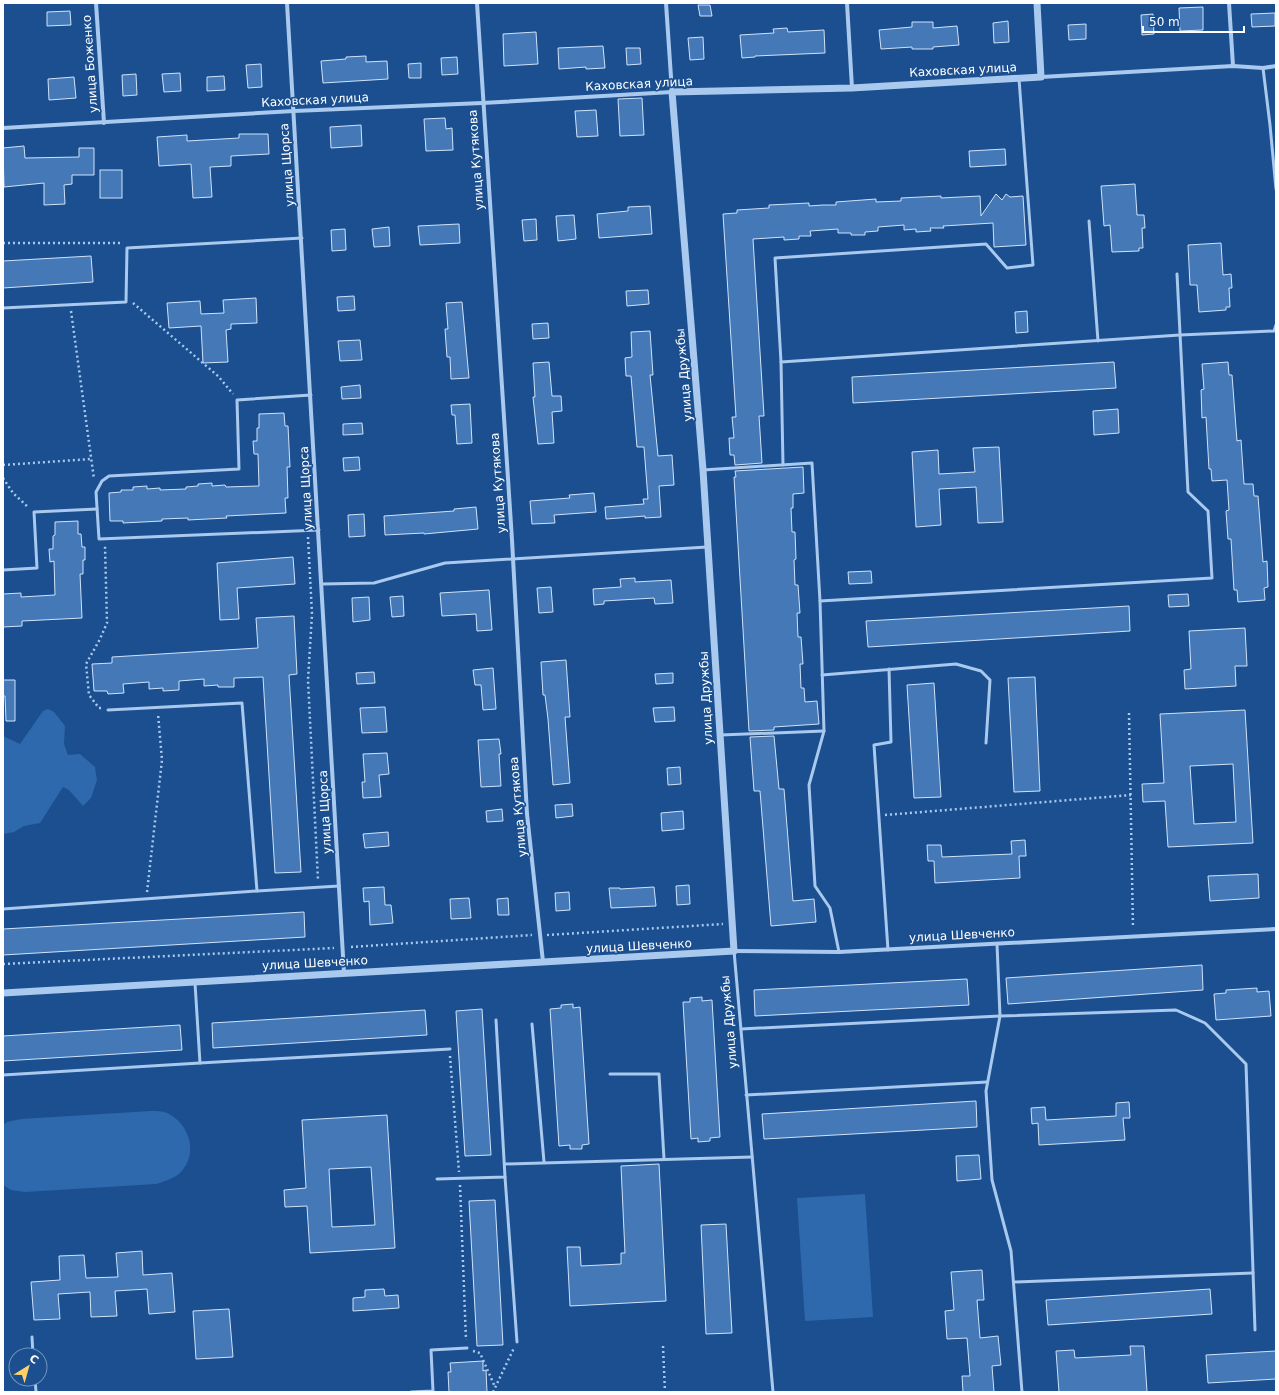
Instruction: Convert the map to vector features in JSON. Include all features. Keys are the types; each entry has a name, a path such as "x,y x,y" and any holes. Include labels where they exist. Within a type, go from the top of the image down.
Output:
{"street":[{"name":"улица Боженко","path":"96,3 104,123"},
{"name":"улица Щорса","path":"287,3 344,973"},
{"name":"улица Кутякова","path":"477,3 482,103 513,559 527,814 543,962"},
{"name":"улица Дружбы","path":"666,3 703,470 734,951"},
{"path":"847,3 852,88"},
{"path":"1037,3 1041,77"},
{"path":"1229,3 1233,66"},
{"name":"Каховская улица","path":"3,128 294,111 482,103 672,92 852,88 1233,66 1263,68 1276,66"},
{"name":"улица Шевченко","path":"3,993 734,951 839,952 1276,929"}],"lane":[{"path":"1263,68 1276,189"},
{"path":"783,465 781,362 775,258 986,244 1007,268 1033,265 1019,78"},
{"path":"1089,221 1098,341"},
{"path":"3,308 126,302 127,248 302,238"},
{"path":"820,601 1212,578 1208,511 1188,492 1177,274"},
{"path":"781,362 1180,335 1274,331 1276,325"},
{"path":"311,394 237,400 239,469 109,476 102,481 96,492 99,539 319,530"},
{"path":"703,470 812,462 820,601 824,731 809,785 814,886 830,908 839,952"},
{"path":"3,570 37,568 34,512 97,509"},
{"path":"322,584 374,583 445,563 708,547"},
{"path":"822,675 956,664 981,671 990,680 986,743"},
{"path":"888,669 891,742 874,745 888,950"},
{"path":"108,710 242,703 257,890"},
{"path":"719,735 824,731"},
{"path":"3,909 257,890 339,886"},
{"path":"996,944 1000,1016 986,1091 992,1180 1011,1251 1022,1392"},
{"name":"улица Дружбы","path":"734,951 772,1392"},
{"path":"195,981 200,1063"},
{"path":"741,1029 1000,1016 1176,1010 1205,1023 1246,1064 1255,1330"},
{"path":"496,1020 505,1177 517,1342"},
{"path":"532,1024 544,1162"},
{"path":"3,1075 450,1049"},
{"path":"610,1074 659,1074 664,1159"},
{"path":"746,1095 987,1082"},
{"path":"505,1164 752,1157"},
{"path":"437,1179 505,1177"},
{"path":"1014,1282 1253,1273"},
{"path":"32,1337 33,1347"},
{"path":"411,1392 433,1391 431,1350 467,1348"}],"path":[{"path":"3,244 121,243 127,248"},
{"path":"126,298 218,376 237,400"},
{"path":"70,305 96,492"},
{"path":"3,465 92,459"},
{"path":"3,478 13,493 34,512"},
{"path":"306,498 312,614 308,680 319,887"},
{"path":"105,539 107,623 86,664 89,695 98,708 108,710"},
{"path":"146,899 162,760 158,707"},
{"path":"1130,713 1133,937"},
{"path":"879,815 1131,795"},
{"path":"3,964 343,947 732,923"},
{"path":"450,1049 459,1178 467,1348 480,1353 495,1386"},
{"path":"493,1392 517,1342"},
{"path":"663,1346 665,1392"}],"shaded area":[{"path":"48,709 54,712 65,726 64,744 68,755 80,754 95,767 97,780 91,798 83,806 69,790 63,787 40,823 24,826 14,832 3,834 3,736 20,744 43,711"},
{"path":"151,1111 165,1112 175,1118 186,1131 189,1139 190,1156 186,1164 181,1172 166,1181 156,1184 25,1192 11,1190 3,1185 3,1125 7,1122 21,1119"},
{"path":"865,1194 873,1317 805,1321 797,1198"}],"building":[{"path":"698,5 710,5 712,16 700,16"},
{"path":"1203,7 1203,30 1180,31 1179,8"},
{"path":"70,11 71,25 47,26 47,12"},
{"path":"1275,13 1275,26 1252,27 1251,14"},
{"path":"1153,14 1154,34 1142,35 1141,15"},
{"path":"1008,21 1009,42 994,43 993,23"},
{"path":"912,22 933,22 933,28 957,26 959,45 933,47 933,49 912,49 912,47 881,49 879,30 912,27"},
{"path":"1086,24 1086,39 1069,40 1068,25"},
{"path":"787,28 788,32 824,30 825,53 755,56 742,58 740,35 774,33 773,29"},
{"path":"536,32 538,64 504,66 503,34"},
{"path":"703,37 704,59 690,60 688,38"},
{"path":"603,46 605,68 586,69 586,67 559,69 558,48"},
{"path":"626,48 640,48 641,64 627,65"},
{"path":"366,56 366,62 387,61 388,79 323,83 321,61 346,59 346,57"},
{"path":"457,57 458,74 442,75 441,58"},
{"path":"421,63 421,78 409,78 408,64"},
{"path":"261,64 262,87 248,88 246,65"},
{"path":"180,73 181,91 164,92 162,74"},
{"path":"136,74 137,95 123,96 122,75"},
{"path":"224,76 225,90 207,91 207,77"},
{"path":"74,77 76,98 49,100 48,79"},
{"path":"642,98 644,135 620,136 618,99"},
{"path":"596,110 598,136 577,137 575,111"},
{"path":"445,118 446,129 452,128 453,150 426,151 424,119"},
{"path":"361,125 362,146 331,148 330,127"},
{"path":"239,134 268,134 269,154 231,156 231,166 210,167 212,197 193,198 191,164 159,166 157,137 187,135 187,141 239,138"},
{"path":"24,146 25,158 79,157 79,148 94,148 94,175 72,175 72,184 64,185 65,204 44,205 44,183 4,187 3,148"},
{"path":"1005,149 1006,165 970,167 969,151"},
{"path":"100,170 122,170 122,198 100,198"},
{"path":"1135,184 1137,215 1144,215 1145,228 1142,228 1143,248 1139,248 1139,251 1112,252 1110,225 1104,226 1101,186"},
{"path":"996,194 1002,200 1006,194 1010,197 1023,196 1026,245 994,247 993,223 943,226 944,228 930,228 931,231 916,232 916,229 904,230 904,225 878,227 878,231 865,232 865,235 838,233 838,229 810,231 811,236 799,236 799,239 784,240 784,237 753,239 764,416 759,416 762,463 735,465 734,455 730,455 729,438 734,438 732,417 736,417 723,214 737,213 737,210 769,208 769,205 809,203 809,206 836,205 836,202 876,199 876,202 901,201 901,198 980,196 981,216"},
{"path":"650,206 652,234 599,238 597,214 628,211 628,207"},
{"path":"574,215 576,239 558,241 556,216"},
{"path":"536,219 537,240 524,241 522,220"},
{"path":"459,224 460,243 420,245 418,226"},
{"path":"389,227 390,246 374,247 372,229"},
{"path":"345,229 346,250 332,251 331,230"},
{"path":"1221,243 1223,275 1231,274 1232,288 1229,288 1230,307 1226,307 1226,310 1199,312 1197,285 1190,285 1188,245"},
{"path":"91,256 93,282 3,288 3,261"},
{"path":"648,290 649,304 627,306 626,291"},
{"path":"354,296 355,310 338,311 337,297"},
{"path":"256,298 257,323 231,324 231,329 226,330 228,362 203,363 201,326 169,328 167,303 200,301 201,314 224,313 223,300"},
{"path":"462,302 469,378 451,379 450,357 447,357 445,329 448,329 446,303"},
{"path":"1027,311 1028,332 1016,333 1015,312"},
{"path":"548,323 549,338 533,339 532,324"},
{"path":"650,331 653,375 650,375 658,456 672,455 674,485 659,486 661,517 645,518 645,516 606,519 605,507 644,504 643,499 648,499 644,447 637,447 631,376 626,376 625,358 632,357 631,332"},
{"path":"360,340 362,360 340,361 338,341"},
{"path":"549,362 552,396 561,396 562,411 552,412 554,443 538,444 533,397 535,397 533,363"},
{"path":"1114,362 1116,388 853,403 852,377"},
{"path":"1228,362 1229,375 1232,375 1237,441 1241,440 1244,484 1253,484 1254,496 1258,496 1263,562 1267,561 1268,587 1264,588 1265,600 1238,602 1237,590 1234,590 1231,539 1228,539 1226,511 1229,510 1227,480 1212,481 1211,469 1209,469 1206,417 1202,418 1201,390 1204,389 1202,364"},
{"path":"360,385 361,398 342,399 341,387"},
{"path":"470,404 472,443 457,444 455,415 452,415 451,405"},
{"path":"1118,409 1119,433 1094,435 1093,411"},
{"path":"284,413 285,426 288,426 290,467 287,467 288,498 285,498 286,513 226,516 227,518 188,520 188,518 162,519 162,521 123,523 123,521 110,521 109,493 121,492 121,490 133,490 133,487 147,486 147,489 160,488 160,490 186,489 186,487 198,486 198,484 212,483 212,486 225,485 226,487 259,486 258,454 254,454 253,441 257,441 259,414"},
{"path":"362,423 363,434 343,435 343,424"},
{"path":"999,447 1003,522 978,523 976,487 939,489 941,525 916,527 912,452 938,450 939,474 975,472 973,448"},
{"path":"359,457 360,470 344,471 343,458"},
{"path":"803,467 804,493 793,494 793,508 791,508 792,532 795,532 795,585 798,585 800,613 797,613 798,637 801,637 803,664 800,664 801,688 804,688 805,702 817,701 819,724 774,727 774,730 749,731 734,477 736,477 735,471"},
{"path":"594,493 596,512 554,515 555,523 532,524 530,501 570,498 569,495"},
{"path":"476,507 478,529 424,534 385,535 384,516 454,511 454,509"},
{"path":"364,514 365,536 349,537 348,515"},
{"path":"78,521 78,534 81,534 82,547 85,547 83,574 80,574 82,618 22,621 22,626 3,627 3,594 21,593 21,597 55,595 54,561 50,562 49,549 53,549 55,522"},
{"path":"293,557 295,584 237,588 239,619 220,620 217,563"},
{"path":"871,571 872,583 849,584 848,572"},
{"path":"635,578 635,582 671,580 673,603 655,604 654,598 604,601 604,604 594,605 593,589 621,587 620,579"},
{"path":"551,587 553,612 539,613 537,588"},
{"path":"489,590 492,630 477,631 476,614 442,616 440,593"},
{"path":"1188,594 1189,606 1169,607 1168,595"},
{"path":"403,596 404,616 392,617 390,597"},
{"path":"369,597 370,620 353,622 352,598"},
{"path":"1129,606 1130,631 868,647 866,621"},
{"path":"294,616 297,674 289,675 301,872 275,873 263,677 234,678 234,687 218,687 218,685 204,686 204,679 179,681 179,690 163,691 163,688 149,689 149,682 123,684 124,693 108,694 107,691 94,691 92,664 112,663 112,657 258,648 256,618"},
{"path":"1245,628 1247,666 1235,666 1236,686 1185,689 1184,670 1191,669 1189,631"},
{"path":"566,660 570,717 565,717 570,783 553,785 548,719 545,695 543,695 541,662"},
{"path":"493,668 496,709 483,710 481,685 475,685 473,670"},
{"path":"374,672 375,683 357,684 356,673"},
{"path":"673,673 673,683 656,684 655,674"},
{"path":"1035,677 1040,791 1014,792 1008,678"},
{"path":"3,680 15,680 15,721 6,721"},
{"path":"934,683 941,797 914,798 907,685"},
{"path":"385,707 387,732 362,733 360,708"},
{"path":"674,707 675,721 655,722 653,708"},
{"path":"1245,710 1253,843 1168,847 1165,801 1143,802 1142,784 1164,783 1160,714","holes":["1233,764 1236,822 1194,824 1190,766"]},
{"path":"774,736 779,789 784,789 793,901 814,899 816,922 771,926 760,791 754,791 750,737"},
{"path":"499,739 501,754 499,754 501,786 481,787 478,740"},
{"path":"387,753 389,774 379,775 381,797 363,798 362,782 365,782 363,754"},
{"path":"680,767 681,784 668,785 667,768"},
{"path":"572,804 573,816 556,818 555,805"},
{"path":"502,809 503,821 487,822 486,811"},
{"path":"683,811 684,829 662,831 661,813"},
{"path":"388,832 389,846 365,848 363,834"},
{"path":"1025,840 1026,856 1019,856 1020,878 935,883 934,861 928,861 927,845 941,845 942,857 1012,854 1011,841"},
{"path":"1258,874 1259,898 1210,901 1208,876"},
{"path":"689,885 690,904 677,905 676,886"},
{"path":"384,887 385,905 391,905 393,923 370,925 369,901 364,902 363,888"},
{"path":"654,887 656,906 611,908 609,888 620,889"},
{"path":"569,892 570,910 556,911 555,893"},
{"path":"469,898 471,918 451,919 450,899"},
{"path":"508,898 509,915 498,915 497,899"},
{"path":"304,912 305,937 3,955 3,929"},
{"path":"1202,965 1203,990 1008,1004 1006,978"},
{"path":"967,979 969,1005 755,1016 754,990"},
{"path":"1257,988 1257,992 1269,991 1271,1016 1216,1020 1214,994 1226,993 1226,990"},
{"path":"702,997 702,1001 712,1000 720,1137 710,1138 710,1141 698,1142 698,1138 691,1139 683,1002 690,1002 690,998"},
{"path":"573,1004 573,1008 580,1007 589,1144 582,1145 582,1149 570,1149 570,1145 559,1146 550,1009 561,1008 561,1005"},
{"path":"482,1009 491,1155 465,1156 456,1011"},
{"path":"425,1010 427,1035 213,1048 212,1023"},
{"path":"180,1025 182,1050 3,1061 3,1036"},
{"path":"976,1101 977,1127 764,1139 762,1114"},
{"path":"1129,1102 1130,1118 1123,1118 1125,1140 1039,1145 1038,1123 1032,1124 1031,1108 1045,1107 1046,1120 1116,1116 1116,1103"},
{"path":"387,1115 395,1248 310,1253 307,1206 285,1207 284,1190 306,1188 302,1120","holes":["371,1167 375,1225 332,1227 329,1169"]},
{"path":"979,1155 981,1179 957,1181 956,1156"},
{"path":"659,1164 666,1301 570,1306 567,1247 580,1247 581,1266 621,1264 621,1253 625,1253 621,1166"},
{"path":"495,1200 503,1345 477,1346 469,1201"},
{"path":"726,1224 732,1333 706,1334 701,1225"},
{"path":"142,1251 143,1275 172,1273 175,1312 149,1314 147,1289 115,1291 117,1316 91,1317 90,1292 58,1294 60,1319 34,1320 31,1282 60,1280 59,1256 84,1255 86,1278 118,1277 116,1253"},
{"path":"982,1270 984,1300 977,1300 980,1338 998,1336 1001,1365 992,1366 994,1392 963,1392 962,1376 970,1376 967,1338 947,1339 945,1311 954,1310 951,1272"},
{"path":"384,1289 385,1296 398,1295 399,1308 353,1311 353,1298 365,1297 365,1290"},
{"path":"1210,1289 1212,1314 1048,1325 1046,1300"},
{"path":"229,1309 233,1357 196,1359 193,1311"},
{"path":"1130,1346 1144,1346 1147,1392 1059,1392 1056,1351 1074,1350 1075,1358 1131,1355"},
{"path":"1276,1351 1276,1379 1208,1383 1206,1355"},
{"path":"483,1361 483,1371 486,1370 487,1392 449,1392 448,1372 451,1372 450,1363"}]}
